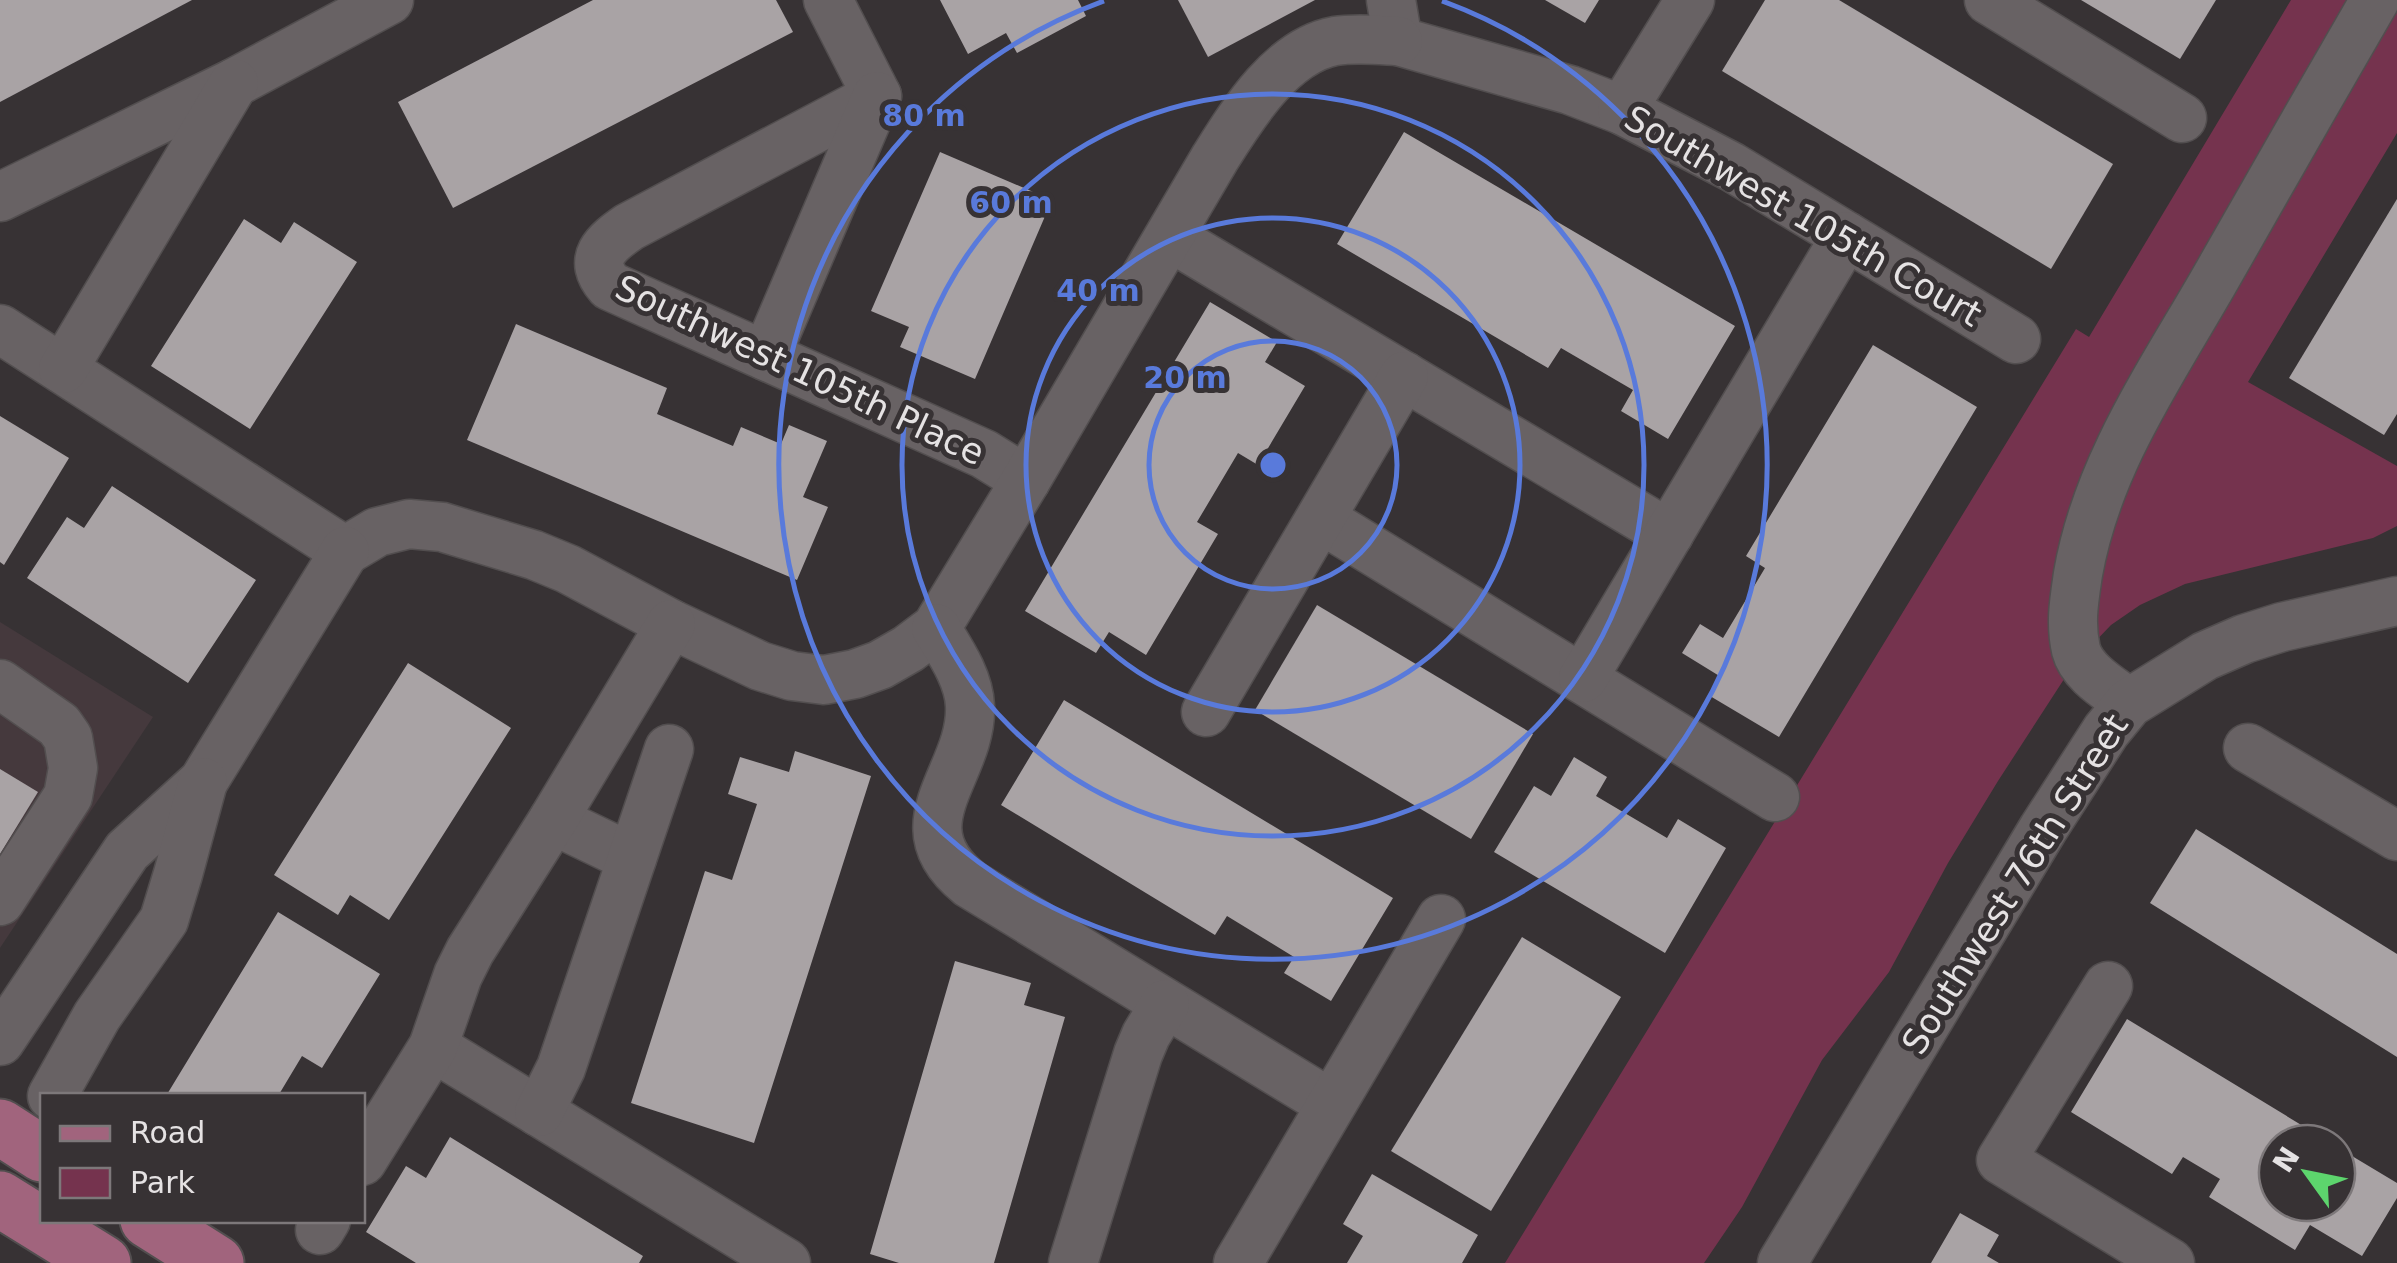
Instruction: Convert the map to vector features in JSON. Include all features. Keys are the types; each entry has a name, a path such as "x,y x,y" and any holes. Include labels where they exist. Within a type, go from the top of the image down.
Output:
{"main road":[{"path":"0,1199 103,1263"},
{"path":"153,1223 216,1263"}],"street":[{"path":"0,197 234,83 389,0"},
{"path":"766,356 877,96 828,0"},
{"path":"1622,110 1690,0"},
{"path":"1989,0 2182,118"},
{"path":"2129,703 2092,674 2077,655 2071,618 2084,542 2101,488 2156,378 2375,0"},
{"name":"Southwest 105th Court","path":"936,628 1241,117 1276,75 1315,48 1394,20 1622,110 1732,167 2016,339"},
{"path":"63,369 234,83"},
{"name":"Southwest 105th Place","path":"877,96 630,226 601,252 598,265 602,278 610,286 984,454 1026,480"},
{"path":"1170,236 1669,534"},
{"path":"1583,678 1846,236"},
{"path":"0,329 345,551"},
{"path":"1206,712 1404,376"},
{"path":"1321,520 1775,797"},
{"path":"0,1042 127,851 202,782 345,551 377,532 409,524 442,527 534,555 760,666 792,676 824,680 880,665 936,628 960,668 971,708 961,752 940,806 939,840 956,873 1331,1104"},
{"name":"Southwest 76th Street","path":"1782,1263 2043,829 2106,730 2129,703 2204,656 2244,640 2282,627 2397,601"},
{"path":"365,1156 433,1047 470,951 671,624"},
{"path":"0,684 59,725 68,738 74,768 68,796 0,901"},
{"path":"2248,748 2397,836"},
{"path":"539,1112 560,1068 670,750"},
{"path":"54,1093 97,1016 164,920 202,782"},
{"path":"554,820 632,858"},
{"path":"1238,1263 1441,918"},
{"path":"2108,986 2001,1160 2170,1263"},
{"path":"1073,1263 1138,1054 1165,1004"},
{"path":"433,1047 786,1263"}],"shaded area":[{"path":"0,622 153,717 0,948"}],"green space":[{"path":"2291,0 2397,0 2397,133 2248,382 2397,466 2397,526 2373,538 2185,584 2140,605 2111,625 2089,648 2068,673 1998,781 1889,972 1822,1060 1742,1207 1704,1263 1505,1263 2076,329 2089,337"}],"building":[{"path":"0,0 192,0 0,102"},
{"path":"593,0 776,0 793,32 453,208 398,102"},
{"path":"940,0 1078,0 1086,16 1017,53 1006,33 968,54"},
{"path":"1178,0 1315,0 1208,57"},
{"path":"1545,0 1599,0 1585,23"},
{"path":"1765,0 1839,0 2113,164 2051,269 1722,71"},
{"path":"2081,0 2216,0 2180,59"},
{"path":"1404,132 1735,326 1668,439 1621,411 1633,390 1561,348 1548,368 1337,244"},
{"path":"940,152 1052,200 975,379 900,347 909,327 871,311"},
{"path":"2397,199 2397,414 2384,435 2289,378"},
{"path":"244,219 281,243 294,222 357,262 250,429 151,366"},
{"path":"1210,302 1277,342 1265,362 1305,386 1258,465 1238,453 1197,522 1218,534 1146,655 1109,632 1096,653 1025,611"},
{"path":"516,324 667,388 657,414 733,446 741,427 781,444 789,425 827,441 803,497 828,507 797,580 467,440"},
{"path":"1873,345 1977,407 1779,737 1710,696 1721,677 1682,653 1700,624 1723,638 1765,568 1746,556"},
{"path":"0,416 69,458 4,565 0,562"},
{"path":"112,486 256,580 188,683 27,578 67,517 84,528"},
{"path":"1317,605 1533,734 1471,839 1255,710"},
{"path":"408,663 511,728 389,920 350,895 338,915 274,875"},
{"path":"1064,700 1393,898 1331,1001 1284,973 1294,957 1227,916 1215,935 1001,805"},
{"path":"795,751 871,776 754,1143 631,1103 705,871 732,880 757,804 728,794 740,757 789,772"},
{"path":"1574,757 1607,777 1596,796 1667,838 1678,819 1726,848 1665,953 1494,852 1534,786 1551,796"},
{"path":"0,769 38,792 0,854"},
{"path":"2196,829 2397,954 2397,1057 2150,903"},
{"path":"278,912 380,974 322,1068 302,1056 280,1093 168,1093"},
{"path":"1522,937 1621,997 1491,1211 1391,1151"},
{"path":"955,961 1031,983 1024,1005 1065,1017 994,1263 899,1263 870,1254"},
{"path":"2127,1019 2298,1123 2257,1123 2257,1223 2357,1223 2357,1159 2397,1183 2397,1198 2362,1256 2310,1225 2295,1250 2209,1197 2220,1179 2183,1157 2172,1174 2071,1112"},
{"path":"450,1137 643,1256 639,1263 416,1263 366,1232 406,1166 426,1178"},
{"path":"1372,1174 1478,1235 1462,1263 1347,1263 1363,1236 1343,1224"},
{"path":"1960,1213 1999,1235 1987,1256 1999,1263 1931,1263"}]}
